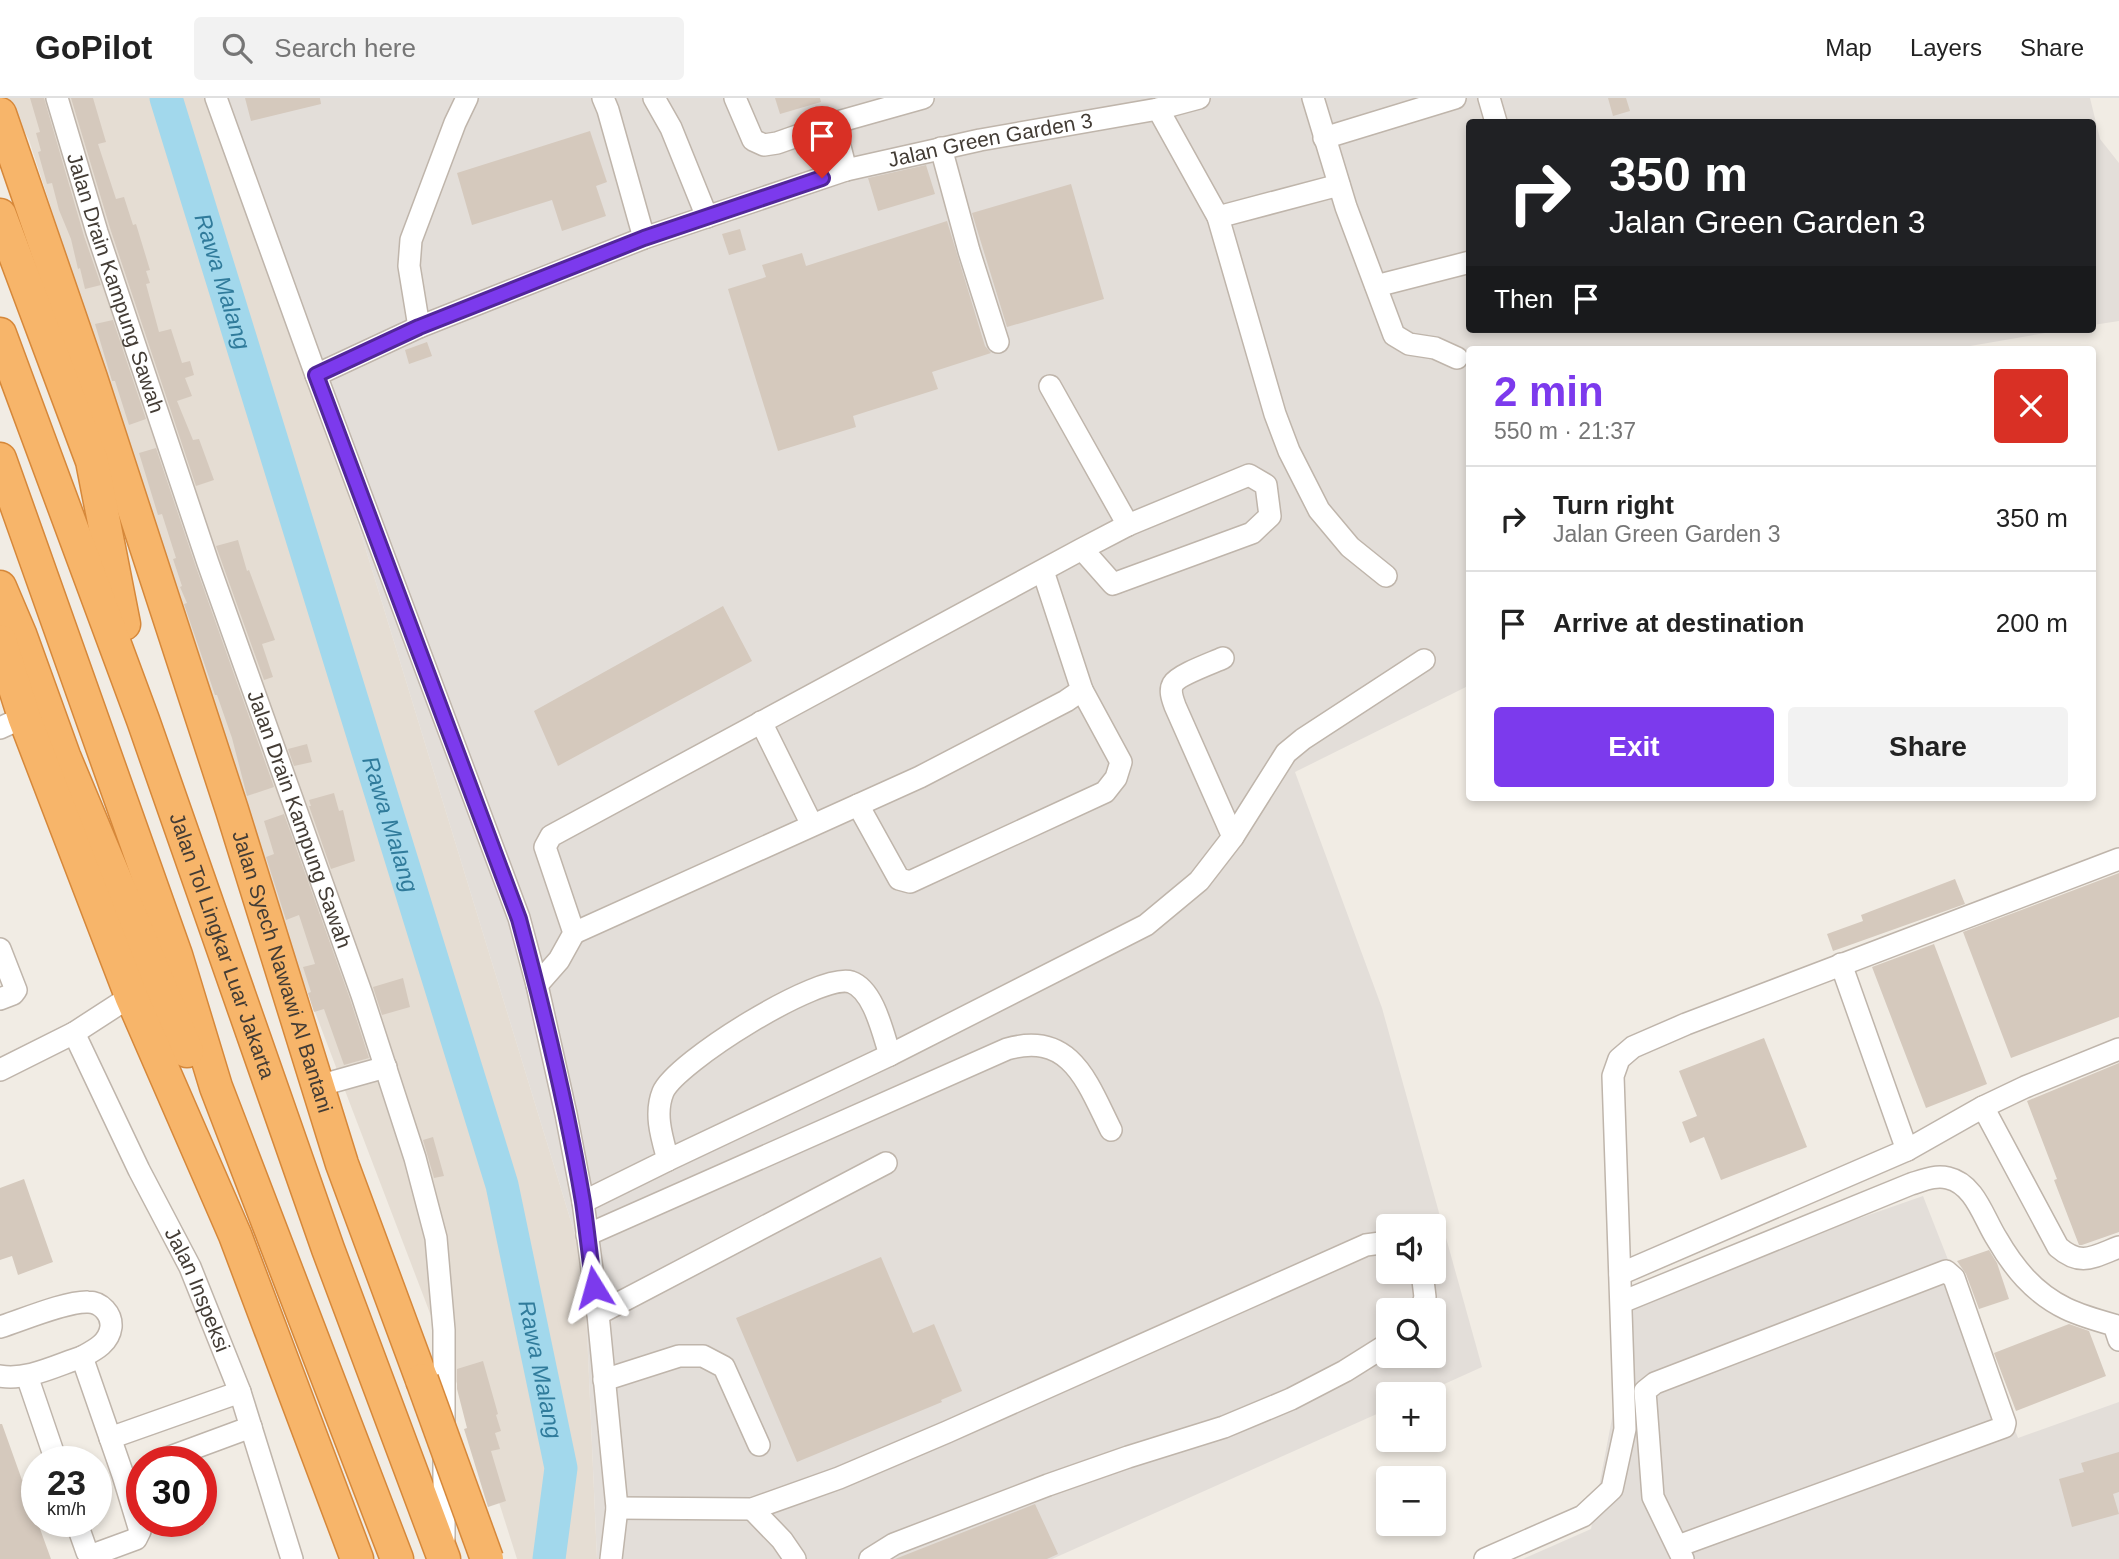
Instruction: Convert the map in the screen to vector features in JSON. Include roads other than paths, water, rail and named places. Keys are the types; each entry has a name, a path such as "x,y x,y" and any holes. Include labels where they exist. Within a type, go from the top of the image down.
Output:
{"highway":[{"name":"Jalan Syech Nawawi Al Bantani","path":"0,114 91,378 228,797 342,1164 488,1559"},
{"path":"0,215 92,461 143,720"},
{"name":"Jalan Tol Lingkar Luar Jakarta","path":"0,334 143,720 328,1249 444,1559"},
{"path":"0,459 176,955 216,1087 397,1559"},
{"path":"0,587 64,756 190,1059 216,1087"},
{"path":"0,641 12,722 236,1235 357,1559"}],"street":[{"name":"Jalan Drain Kampung Sawah","path":"57,98 97,232 208,563 362,995 415,1158 436,1238 444,1330 444,1559"},
{"path":"216,98 519,919 537,985 583,1202 598,1314 617,1507 611,1559"},
{"path":"603,98 644,238"},
{"path":"654,98 671,128 707,217"},
{"path":"735,98 753,141 764,145 923,98"},
{"name":"Jalan Green Garden 3","path":"316,375 419,327 644,238 846,170 941,148 1158,109 1199,98"},
{"path":"1313,98 1339,185 1394,335 1409,344 1435,348 1457,358"},
{"path":"1324,138 1455,98"},
{"path":"1489,98 1495,119"},
{"path":"419,327 409,266 411,240 455,123 473,99"},
{"path":"1158,109 1218,217 1275,414 1289,450 1319,510 1350,547 1386,576"},
{"path":"834,124 846,170"},
{"path":"941,148 969,251 998,342"},
{"path":"1218,217 1339,185"},
{"path":"1376,286 1466,263"},
{"path":"1050,386 1128,525"},
{"path":"574,933 545,847 551,836 1043,570 1082,549 1128,525 1249,475 1266,485 1270,516 1252,533 1113,584 1082,549"},
{"path":"858,805 899,879 910,882 1105,792 1116,778 1121,762 1082,690 1043,570"},
{"path":"1223,659 1178,678 1171,692 1233,837"},
{"path":"583,1202 890,1055 1146,925 1199,881 1233,837 1286,753 1303,739 1424,660"},
{"path":"537,985 559,960 574,933 920,777 1066,701 1082,690"},
{"path":"761,722 812,825"},
{"path":"1485,1559 1583,1516 1612,1489 1625,1429 1613,1076 1619,1059 1633,1047 1686,1024 2119,859"},
{"path":"0,948 16,990 0,999"},
{"path":"1841,964 1907,1150"},
{"path":"668,1160 660,1131 659,1112 663,1091 715,1044 804,993 834,981 853,982 872,1000 890,1055"},
{"path":"0,1070 74,1033 131,996"},
{"name":"Jalan Inspeksi","path":"74,1033 139,1170 190,1267 240,1392 292,1559"},
{"path":"587,1235 1007,1049 1025,1044 1046,1046 1072,1060 1088,1084 1111,1130"},
{"path":"1620,1274 1907,1150 1983,1107 2119,1049"},
{"path":"318,1086 386,1067"},
{"path":"1983,1107 2057,1247 2069,1257 2080,1260 2119,1247"},
{"path":"598,1314 886,1163"},
{"path":"1622,1302 1932,1177 1948,1178 1959,1183 1974,1197 2010,1259 2026,1279 2046,1296 2071,1312 2117,1330"},
{"path":"617,1507 752,1509 839,1478 1366,1245 1376,1244"},
{"path":"1946,1271 1950,1273 2005,1423 2004,1427 1681,1553 1653,1497 1645,1391 1655,1383 1706,1363 1946,1271"},
{"path":"0,1327 90,1301 102,1305 110,1316 111,1327 107,1339 97,1349 82,1357 27,1376 0,1376"},
{"path":"870,1559 894,1544 1048,1485 1235,1422 1291,1399 1376,1352"},
{"path":"604,1380 679,1356 703,1356 724,1367 759,1445"},
{"path":"82,1357 110,1438 126,1462"},
{"path":"27,1376 51,1446"},
{"path":"110,1438 240,1392"},
{"path":"200,1446 251,1427"},
{"path":"752,1509 782,1540 795,1559"},
{"path":"82,1537 87,1552 95,1555 137,1537"}],"waterway":[{"name":"Rawa Malang","path":"166,98 502,1185 561,1468 549,1559"}]}
